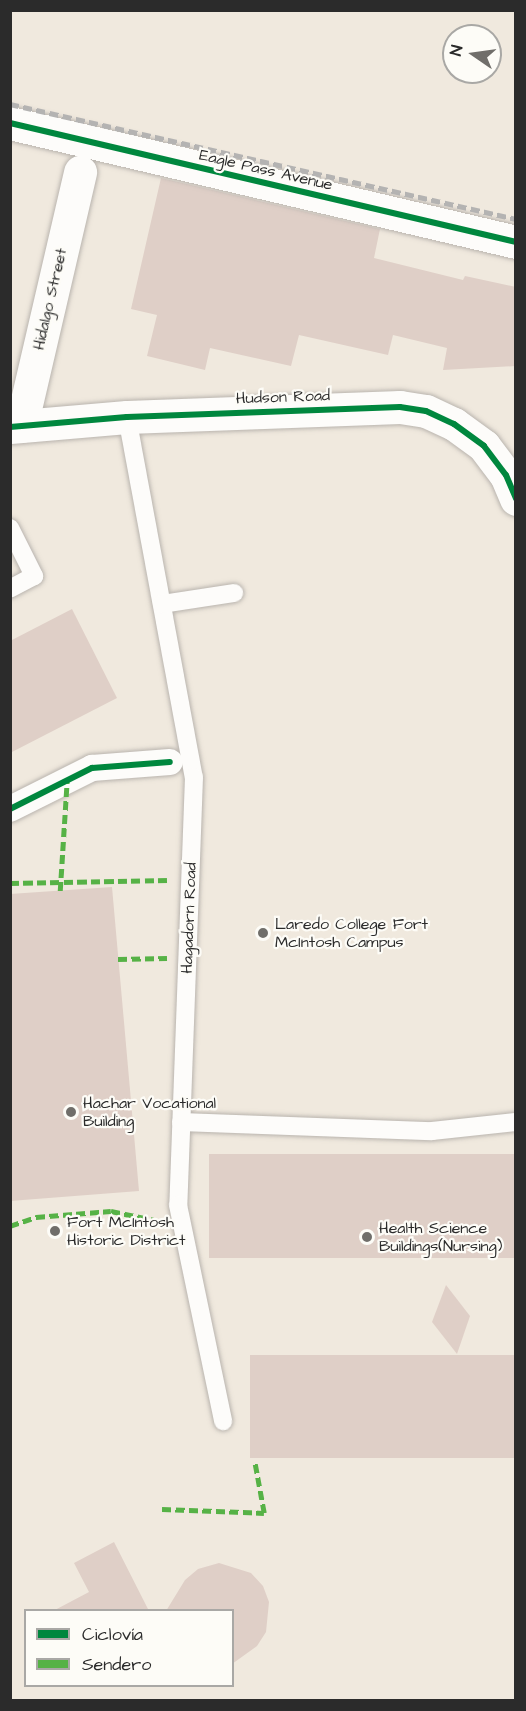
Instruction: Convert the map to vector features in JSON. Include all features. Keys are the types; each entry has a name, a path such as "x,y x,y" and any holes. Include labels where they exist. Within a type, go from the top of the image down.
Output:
{"street":[{"name":"Eagle Pass Avenue","path":"10,123 516,242"},
{"name":"Hidalgo Street","path":"16,426 80,172"},
{"name":"Hudson Road","path":"16,426 127,417 366,407 426,411 454,424 484,446 506,475 516,499"},
{"path":"10,809 92,768 170,762"}],"lane":[{"name":"Hagadorn Road","path":"127,417 194,777 179,1212 223,1421"},
{"path":"10,528 34,576 10,589"},
{"path":"162,604 234,593"},
{"path":"181,1122 432,1131 516,1122"}],"building":[{"path":"161,178 380,229 374,258 463,280 465,276 516,287 516,366 443,370 447,348 393,335 388,355 299,335 291,366 210,348 205,370 147,356 157,315 131,309"},
{"path":"72,609 117,698 10,753 10,641"},
{"name":"Hachar Vocational Building","path":"112,887 139,1191 10,1201 10,894"},
{"name":"Health Science Buildings(Nursing)","path":"209,1154 516,1154 516,1258 209,1258"},
{"path":"446,1285 470,1316 457,1354 432,1322"},
{"path":"250,1355 516,1355 516,1458 250,1458"},
{"path":"114,1542 148,1609 57,1609 89,1592 74,1563"},
{"path":"219,1563 251,1573 263,1586 269,1602 266,1632 257,1646 234,1663 234,1609 167,1609 185,1580 198,1569"}],"railway":[{"path":"10,104 516,219"}],"marked path":[{"path":"60,891 67,780"},
{"path":"10,883 169,880"},
{"path":"118,959 167,958"},
{"path":"10,1226 36,1217 111,1211 154,1220"},
{"path":"162,1509 264,1513 255,1464"}],"cycle path":[{"path":"10,123 516,242"},
{"path":"10,427 127,417 400,407 426,411 454,424 484,446 506,475 516,499"},
{"path":"10,809 92,768 170,762"}],"place":[{"name":"Laredo College Fort McIntosh Campus","path":"263,933"},
{"name":"Hachar Vocational Building","path":"71,1112"},
{"name":"Fort McIntosh Historic District","path":"55,1231"},
{"name":"Health Science Buildings(Nursing)","path":"367,1237"}]}
